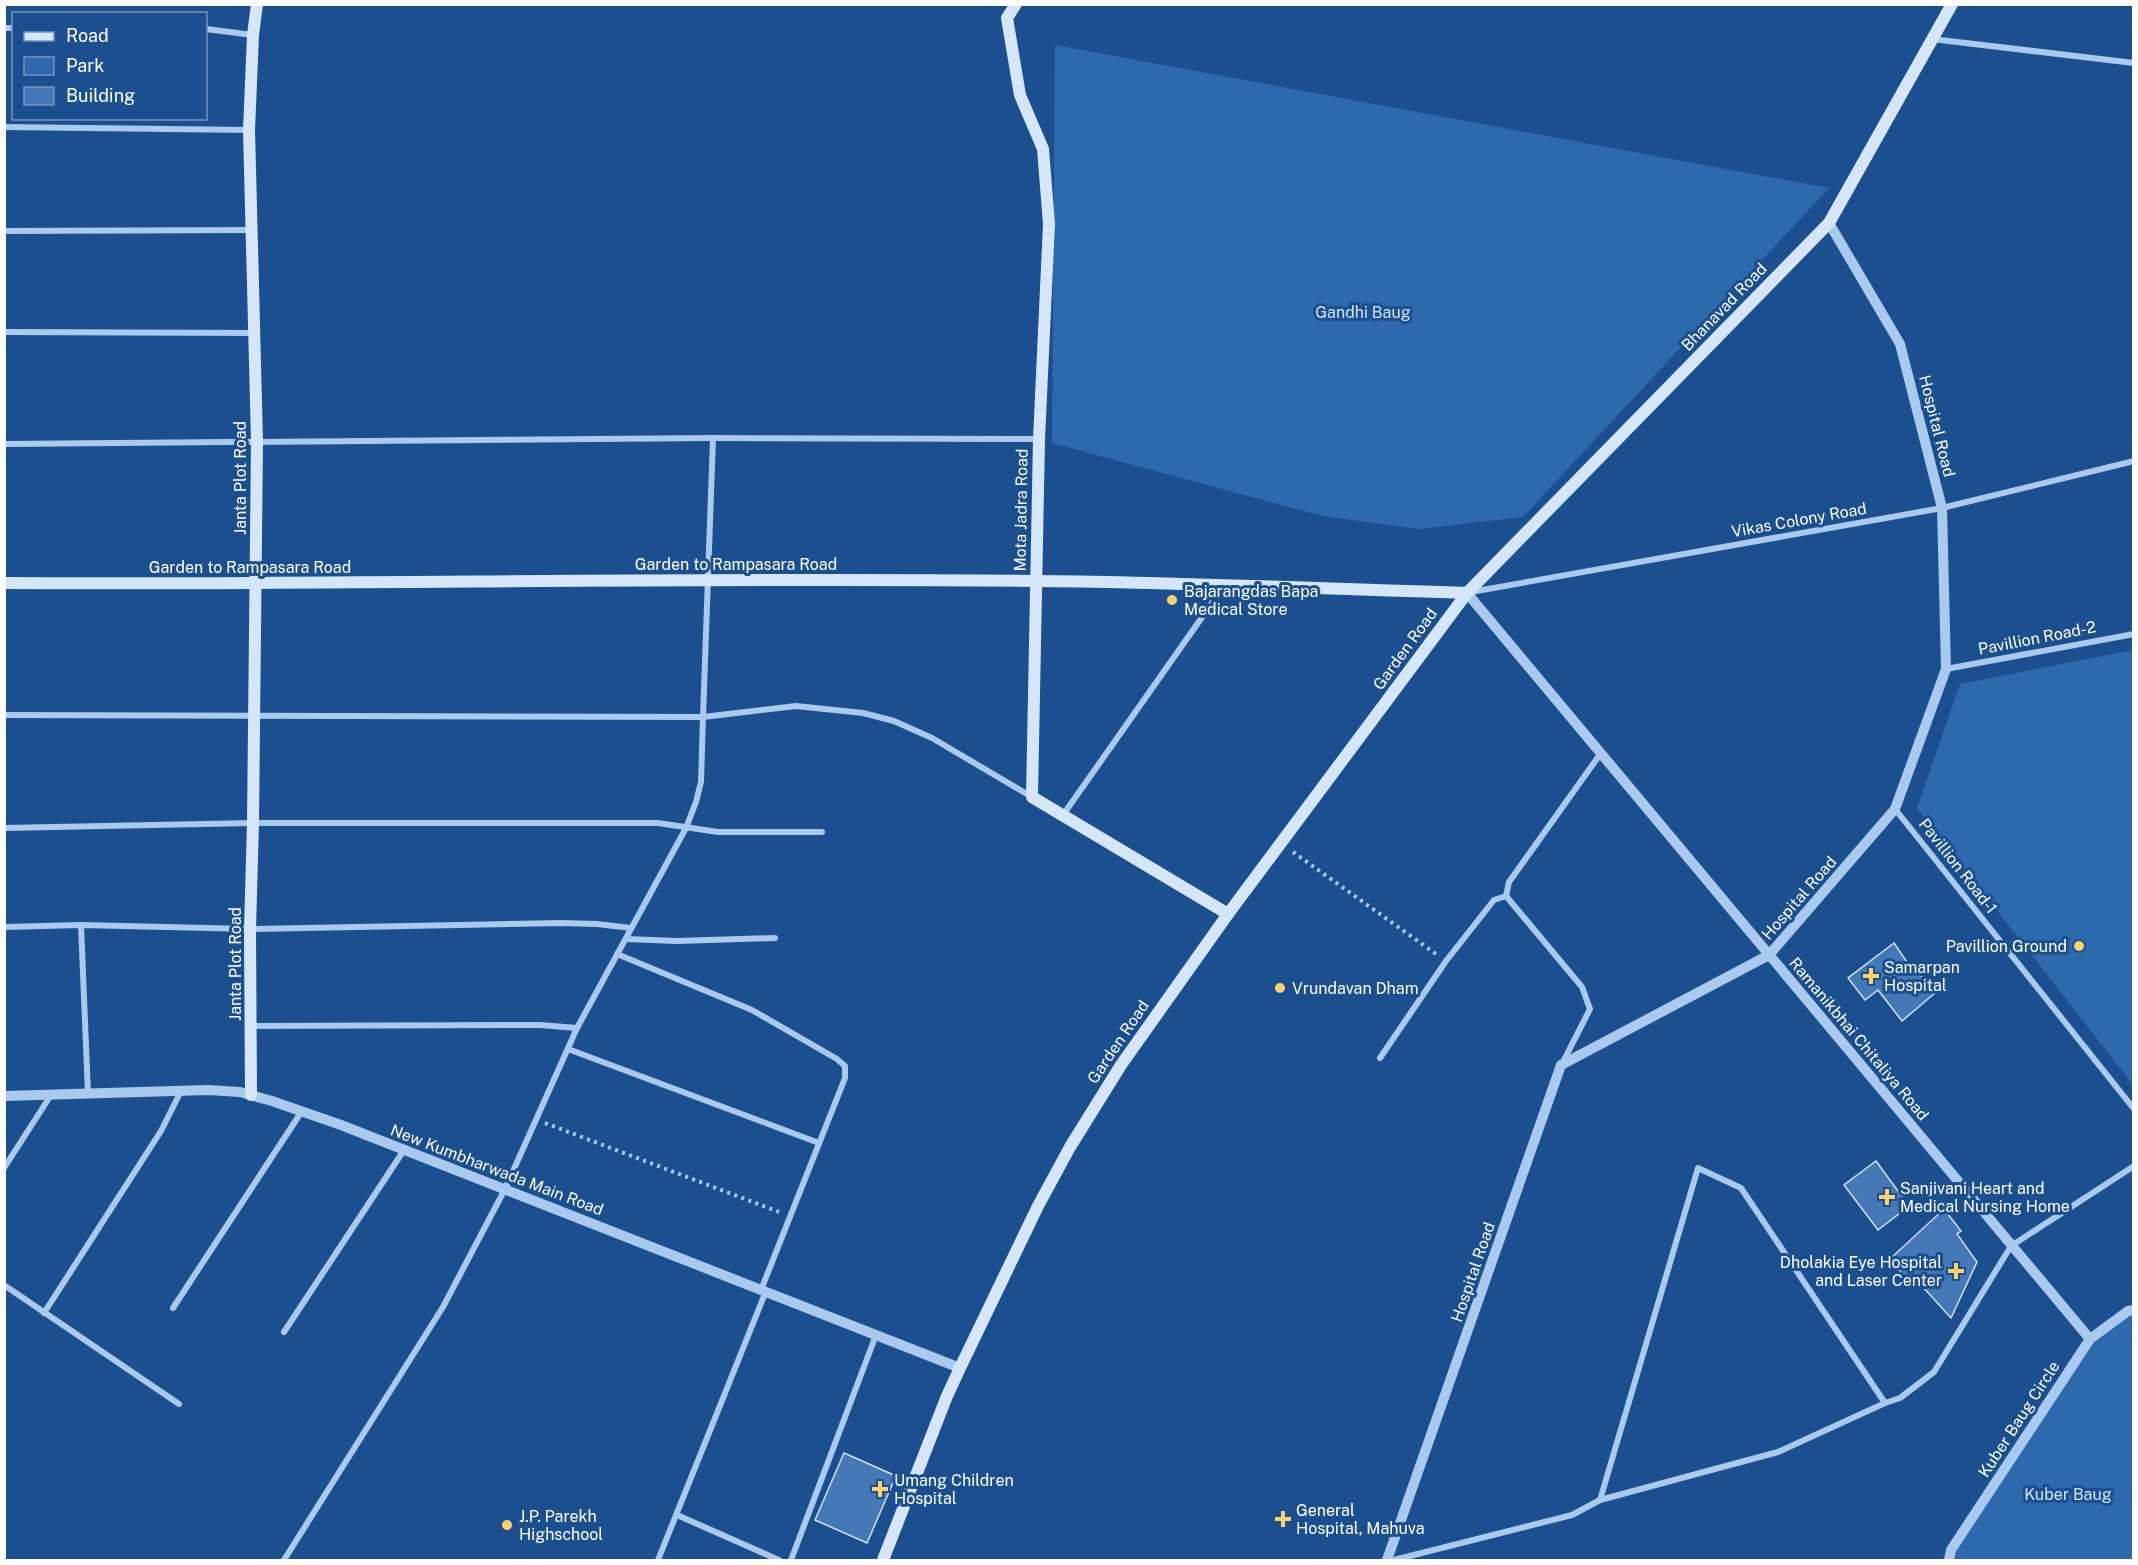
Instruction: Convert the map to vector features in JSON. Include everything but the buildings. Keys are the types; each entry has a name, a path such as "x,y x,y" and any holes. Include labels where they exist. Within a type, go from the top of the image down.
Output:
{"main road":[{"name":"Janta Plot Road","path":"251,1095 250,928 254,823 257,441 249,130 253,35 257,4"},
{"name":"Mota Jadra Road","path":"1016,4 1007,18 1020,95 1043,149 1049,212 1039,439 1032,797"},
{"name":"Bhanavad Road","path":"1467,592 1829,223 1952,4"},
{"name":"Garden to Rampasara Road","path":"4,583 1036,581 1467,592"},
{"name":"Garden Road","path":"882,1560 946,1396 1038,1206 1070,1147 1121,1065 1228,914 1467,592"},
{"path":"1032,797 1228,914"}],"street":[{"path":"207,29 253,35"},
{"path":"1932,39 2133,63"},
{"path":"4,127 249,130"},
{"name":"Hospital Road","path":"1387,1560 1561,1065 1769,955 1895,809 1946,669 1942,508 1900,344 1829,223"},
{"path":"4,231 252,230"},
{"path":"4,332 254,333"},
{"path":"4,444 713,438 1039,439"},
{"path":"284,1560 443,1307 505,1189 577,1028 686,828 696,802 701,782 713,438"},
{"name":"Vikas Colony Road","path":"1467,592 1942,508 2133,461"},
{"path":"1063,815 1224,586"},
{"name":"Ramanikbhai Chitaliya Road","path":"1467,592 2090,1339"},
{"name":"Pavillion Road-2","path":"1946,669 2133,634"},
{"path":"4,714 704,717 796,706 863,713 894,721 932,738 1032,797"},
{"path":"1506,896 1509,882 1601,753"},
{"name":"Pavillion Road-1","path":"1895,809 2133,1109"},
{"path":"4,828 254,823 658,823 718,832 822,832"},
{"path":"1380,1058 1446,961 1494,900 1506,896"},
{"path":"1506,896 1582,987 1590,1010 1561,1065"},
{"path":"4,927 81,925 250,928 561,923 631,928"},
{"path":"81,925 88,1094"},
{"path":"626,939 676,941 775,938"},
{"path":"617,954 752,1010 842,1062 845,1066 845,1078 658,1560"},
{"path":"252,1026 540,1025 577,1028"},
{"path":"568,1049 819,1143"},
{"name":"New Kumbharwada Main Road","path":"4,1096 208,1090 251,1095 302,1111 404,1150 960,1368"},
{"path":"44,1313 161,1131 182,1091"},
{"path":"4,1168 51,1095"},
{"path":"173,1308 302,1111"},
{"path":"284,1332 404,1150"},
{"path":"1394,1560 1572,1515 1600,1500 1778,1452 1900,1398 1934,1372 2011,1246 2133,1166"},
{"path":"1600,1500 1698,1168 1741,1188 1885,1403"},
{"path":"4,1285 179,1404"},
{"name":"Kuber Baug Circle","path":"1949,1560 1951,1550 2090,1339 2128,1311 2133,1310"},
{"path":"791,1560 876,1335"},
{"path":"677,1515 779,1560"}],"path":[{"path":"1281,843 1446,961"},
{"path":"536,1120 791,1217"}],"green space":[{"name":"Gandhi Baug","path":"1055,45 1829,188 1523,517 1419,529 1322,516 1052,443"},
{"name":"Pavillion Ground","path":"2134,650 2133,1085 1917,808 1960,684"},
{"name":"Kuber Baug","path":"2133,1313 2133,1560 1951,1560 1952,1551 2092,1342"}],"place":[{"name":"Bajarangdas Bapa Medical Store","path":"1172,600"},
{"name":"Pavillion Ground","path":"2079,946"},
{"name":"Samarpan Hospital","path":"1871,976"},
{"name":"Vrundavan Dham","path":"1280,988"},
{"name":"Sanjivani Heart and Medical Nursing Home","path":"1887,1197"},
{"name":"Dholakia Eye Hospital and Laser Center","path":"1956,1271"},
{"name":"Umang Children Hospital","path":"880,1489"},
{"name":"General Hospital, Mahuva","path":"1283,1519"},
{"name":"J.P. Parekh Highschool","path":"507,1525"}]}
